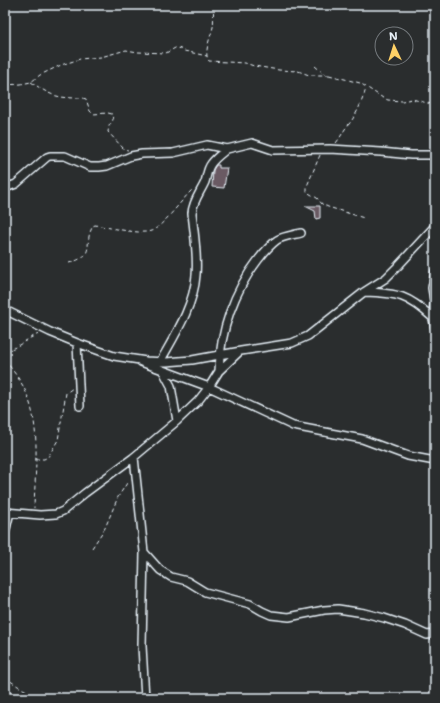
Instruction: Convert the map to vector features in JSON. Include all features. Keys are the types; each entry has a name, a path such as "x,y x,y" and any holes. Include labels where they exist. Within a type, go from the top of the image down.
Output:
{"street":[{"path":"160,362 178,330 192,297 196,274 192,209 196,196 206,181 210,166 218,156 227,149 252,143 274,150 328,149 381,152 411,156 435,155"},
{"path":"5,188 16,184 50,156 65,156 90,167 99,167 107,166 131,156 142,154 173,154 207,145 227,149"},
{"path":"5,310 50,332 77,343 114,356 132,359 160,362 192,360 292,343 308,336 364,292 386,278 435,226"},
{"path":"219,371 219,355 232,304 248,274 269,246 279,239 300,233"},
{"path":"435,271 432,288 434,305 432,318 435,329"},
{"path":"364,292 387,293 408,298 432,318"},
{"path":"77,343 80,406"},
{"path":"5,533 7,512 50,515 63,511 134,457 177,421 198,401 219,371 232,357 241,351"},
{"path":"132,359 209,387 293,426 362,439 408,456 435,461"},
{"path":"163,371 171,386 177,421"},
{"path":"134,457 144,552 142,646 145,698"},
{"path":"144,552 160,570 171,577 187,581 197,588 211,594 250,604 271,615 289,617 330,609 346,610 384,618 405,625 427,635 435,634"}],"path":[{"path":"214,5 213,27 209,38 207,56 208,60 245,63 275,70 298,71 309,75 329,75"},
{"path":"5,85 31,82 40,75 61,64 86,58 101,57 126,50 161,53 169,52 177,47 184,51 207,56"},
{"path":"315,66 323,73 357,82 388,100 402,101 412,99 435,105"},
{"path":"31,82 52,96 60,98 86,99 90,111 93,114 112,114 113,120 109,126 108,132 124,149 129,151"},
{"path":"364,218 322,204 317,198 307,192 307,186 320,155 340,138 357,115 367,88"},
{"path":"69,263 82,259 86,255 93,226 95,225 139,232 151,231 169,216 192,189 201,189"},
{"path":"5,351 17,347 37,335 50,332"},
{"path":"5,360 23,386 30,405 36,439 34,515"},
{"path":"35,459 44,459 48,457 58,440 66,393 68,390 79,386"},
{"path":"92,548 105,528 121,491 135,472"},
{"path":"5,678 23,690 33,693 41,698 49,698"}],"building":[{"path":"216,165 219,165 219,168 227,168 224,188 212,187 213,170"},
{"path":"305,206 320,206 320,218 316,219 315,211"}]}
